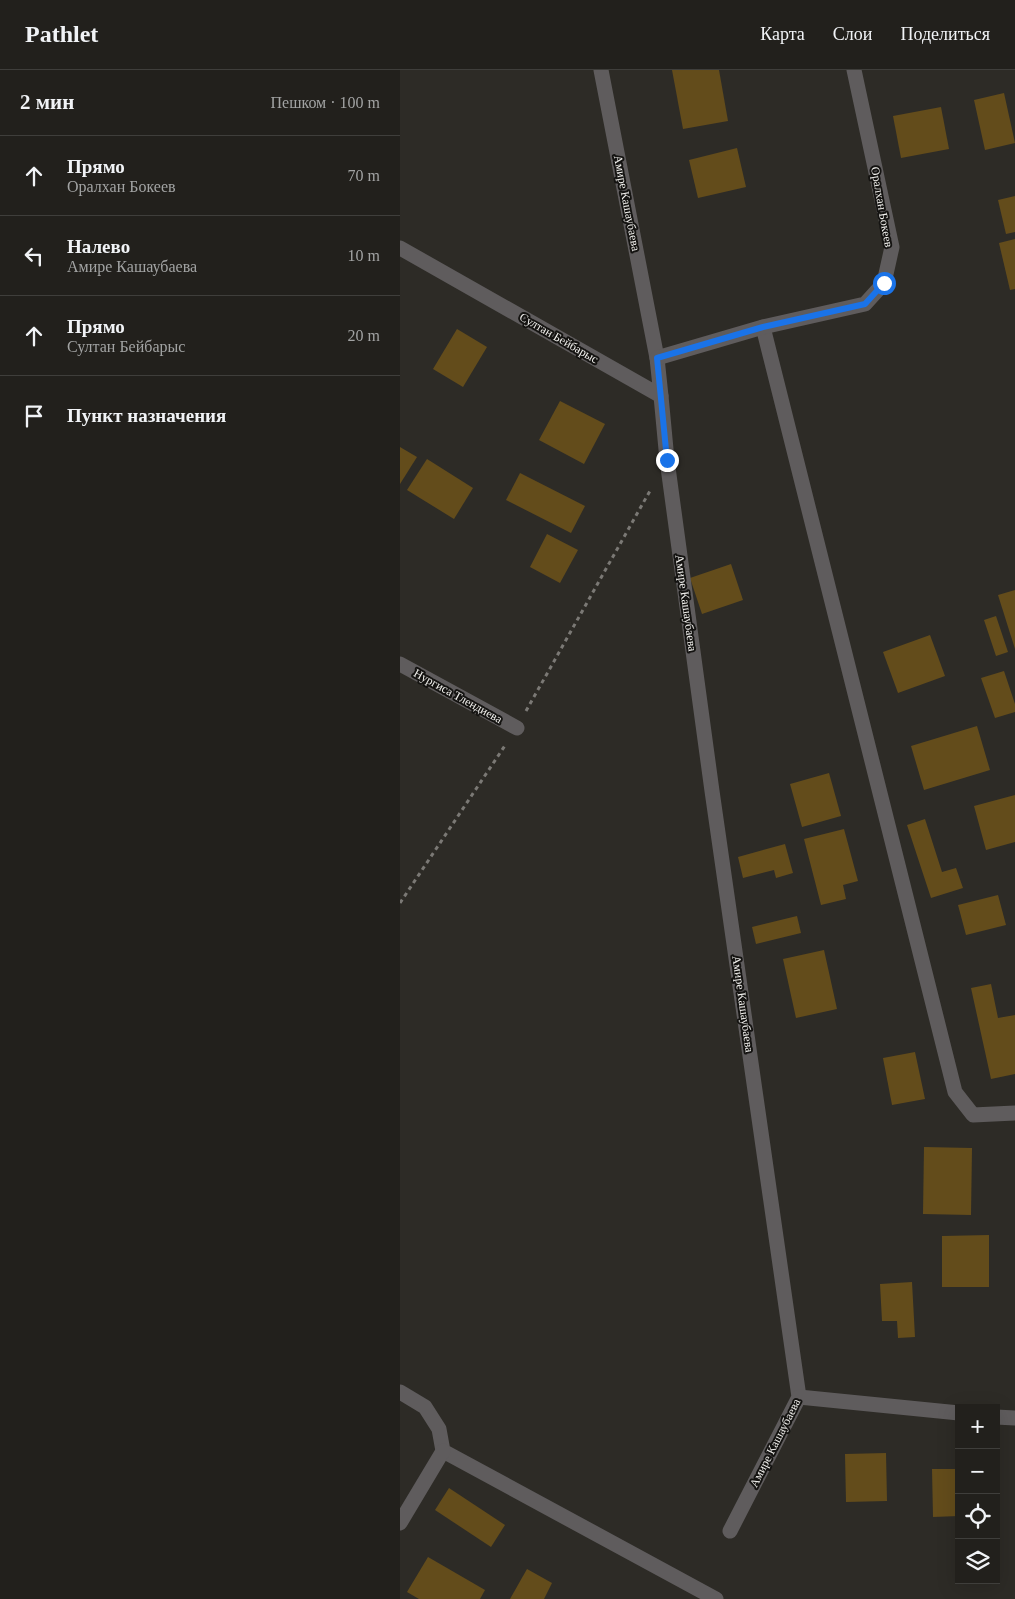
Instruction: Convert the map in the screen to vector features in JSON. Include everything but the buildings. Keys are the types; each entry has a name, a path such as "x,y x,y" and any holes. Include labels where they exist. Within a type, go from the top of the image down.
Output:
{"street":[{"name":"Амире Кашаубаева","path":"601,70 657,358 661,396"},
{"name":"Оралхан Бокеев","path":"657,358 763,327 865,304 884,283 892,247 854,70"},
{"name":"Султан Бейбарыс","path":"400,248 661,396"},
{"path":"763,327 955,1092 973,1115 1015,1113"},
{"path":"661,396 667,460"},
{"name":"Амире Кашаубаева","path":"667,460 713,801 800,1397 730,1531"},
{"name":"Нургиса Тлендиева","path":"400,664 517,728"},
{"path":"400,1392 425,1406 439,1429 443,1451 400,1523"},
{"path":"800,1397 955,1413"},
{"path":"1000,1416 1015,1418"},
{"path":"443,1451 715,1599"}],"path":[{"path":"400,903 517,728 667,460"}],"route":[{"path":"667,460 657,358 763,327 865,304 884,283"}]}
